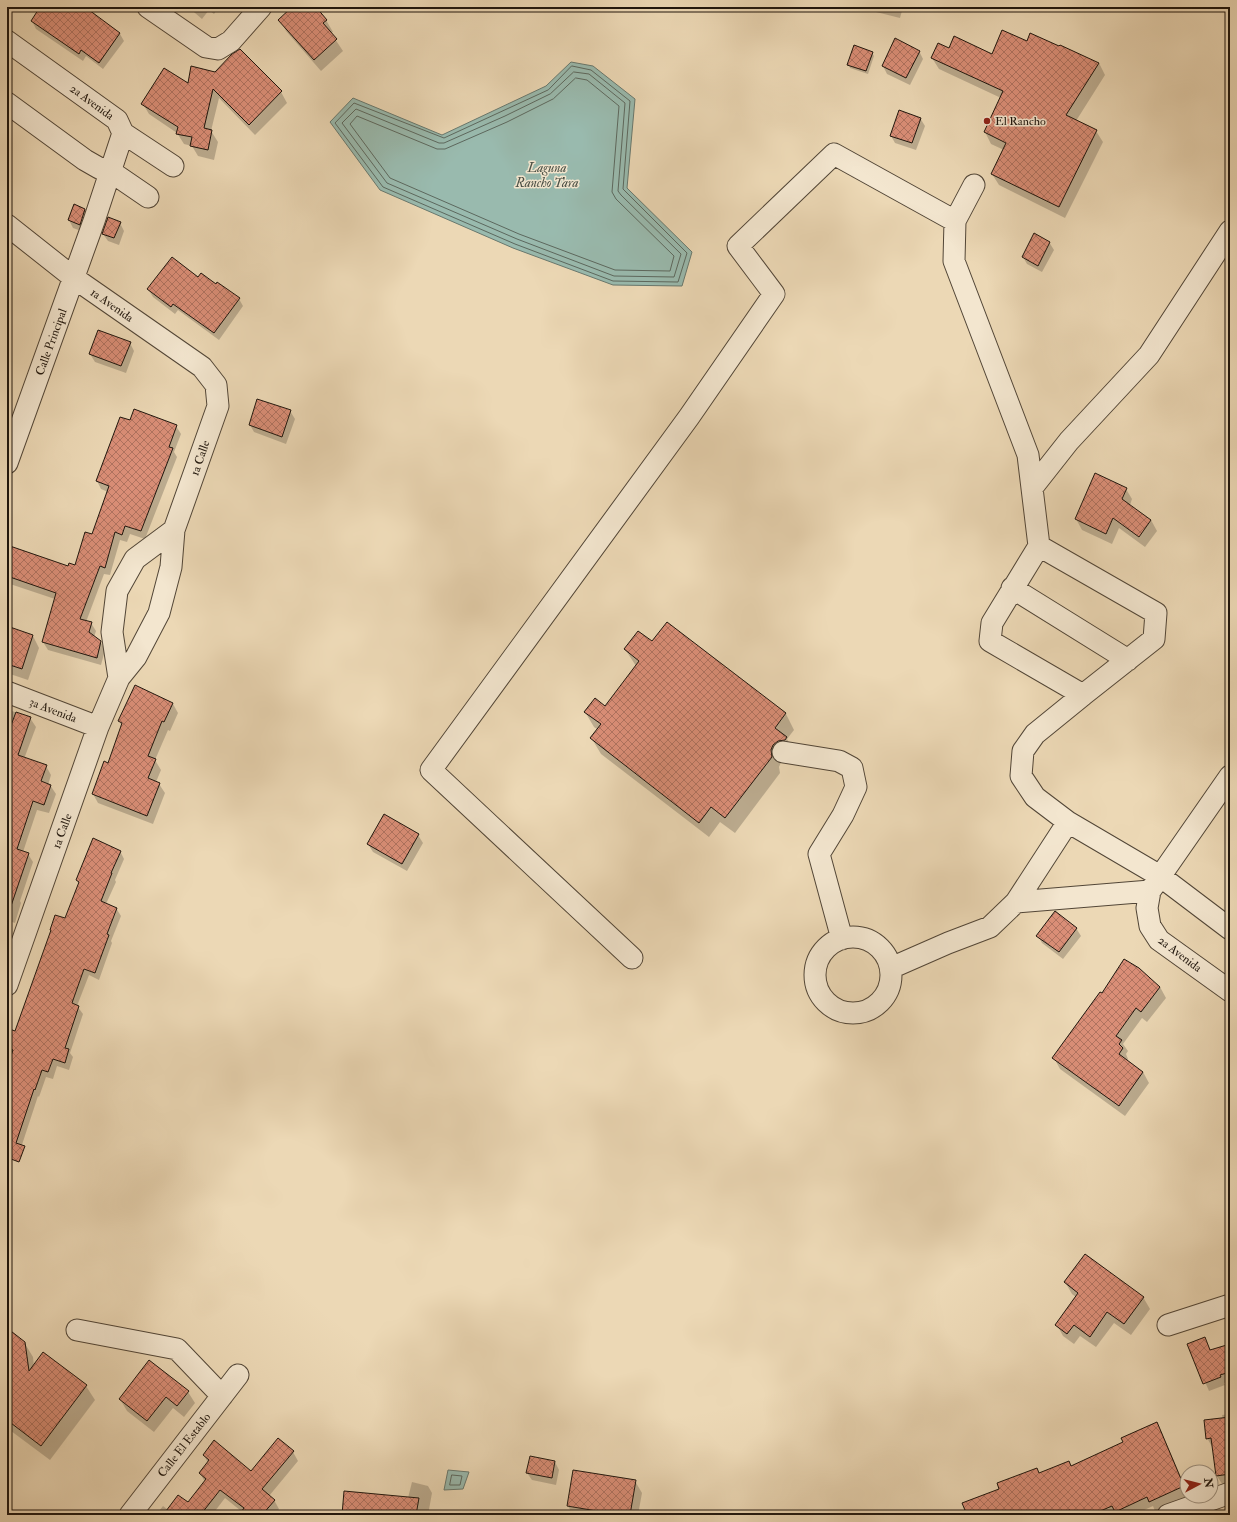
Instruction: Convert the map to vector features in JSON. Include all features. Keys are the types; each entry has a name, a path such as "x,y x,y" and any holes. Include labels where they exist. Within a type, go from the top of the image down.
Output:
{"street":[{"path":"148,7 206,47 218,49 231,41 261,7"},
{"name":"2a Avenida","path":"7,41 118,120 123,133 173,166"},
{"path":"7,103 85,160 99,168 110,171 148,198"},
{"name":"Calle Principal","path":"7,463 12,431 74,278 123,133"},
{"path":"632,958 431,770 688,417 774,294 738,246 834,154 954,221"},
{"path":"85,160 102,196"},
{"path":"974,185 954,221 954,261 1028,455 1039,546 992,623 990,641 1083,695"},
{"name":"1a Avenida","path":"7,225 74,278 202,367 216,385"},
{"path":"1032,488 1068,441 1149,355 1230,231"},
{"name":"1a Calle","path":"7,985 98,727 119,678 136,657 159,613 171,567 174,530 218,406 216,385"},
{"path":"119,678 112,632 117,591 135,559 174,530"},
{"path":"1039,546 1156,613 1154,639 1035,734 1023,751 1021,776 1035,797 1068,822 1155,884 1230,929"},
{"path":"1012,588 1128,660"},
{"name":"3a Avenida","path":"7,692 98,727"},
{"path":"783,752 839,761 852,768 856,787 843,815 820,854 842,939"},
{"path":"1016,902 1155,884 1230,776"},
{"path":"891,968 990,926 1016,902 1068,822"},
{"name":"2a Avenida","path":"1155,884 1147,908 1150,926 1159,940 1230,990"},
{"path":"854,937 867,940 878,946 886,956 891,968 891,980 888,992 881,1002 871,1009 859,1013 847,1013 836,1009 826,1001 819,991 816,980 816,966 821,954 830,945 842,939 854,937"},
{"path":"1168,1326 1230,1305"},
{"path":"77,1330 177,1349 222,1396"},
{"name":"Calle El Establo","path":"130,1515 238,1374"},
{"path":"1168,1515 1230,1493"}],"water":[{"name":"Laguna Rancho Tara","path":"571,62 593,66 635,99 627,188 692,252 682,286 613,285 513,248 380,190 330,122 353,98 442,135 546,86"},
{"path":"448,1470 469,1472 463,1489 444,1490"}],"building":[{"path":"40,7 85,7 120,33 99,63 81,50 79,54 31,21"},
{"path":"292,7 316,7 327,20 323,23 337,39 314,60 278,20"},
{"path":"1002,30 1027,41 1030,33 1099,63 1066,115 1097,130 1059,207 991,174 1006,143 984,132 1003,91 931,58 938,43 949,48 954,36 992,54"},
{"path":"895,38 920,51 906,78 882,66"},
{"path":"854,45 873,52 866,71 847,65"},
{"path":"240,49 282,91 249,125 213,89 204,128 212,130 208,150 190,146 192,137 176,134 178,127 141,104 164,68 188,83 191,66 215,72 232,54"},
{"path":"899,110 921,118 912,143 890,136"},
{"path":"74,204 85,209 80,225 68,220"},
{"path":"108,217 121,222 114,238 102,234"},
{"path":"1034,233 1050,242 1038,266 1022,257"},
{"path":"172,257 198,277 201,273 240,298 214,333 173,304 171,307 147,289"},
{"path":"98,330 131,342 121,366 89,354"},
{"path":"257,399 291,410 282,437 249,425"},
{"path":"134,409 177,425 169,447 173,448 141,531 125,526 122,535 115,532 105,568 100,566 80,619 92,622 89,632 101,641 97,658 42,642 56,593 7,576 7,545 68,566 69,563 75,565 85,532 92,534 109,486 96,481 120,417 130,420"},
{"path":"1095,473 1127,488 1122,499 1151,520 1139,537 1113,518 1106,534 1075,519"},
{"path":"667,622 786,713 775,728 787,737 785,740 778,741 773,745 771,750 772,757 725,818 711,807 699,823 590,738 601,724 584,712 595,698 605,706 639,661 624,649 638,631 652,641"},
{"path":"7,626 33,635 22,669 7,664"},
{"path":"135,685 173,703 164,722 162,721 148,756 156,759 148,778 160,783 147,816 92,794 104,761 108,763 122,723 118,721"},
{"path":"16,712 31,717 18,755 47,765 41,781 51,785 44,805 33,801 17,849 29,853 10,909 7,909 7,736"},
{"path":"384,814 419,834 402,864 367,844"},
{"path":"93,838 121,851 101,901 117,908 95,973 84,969 72,1003 79,1006 65,1048 69,1049 65,1063 53,1059 48,1072 42,1070 16,1143 25,1146 19,1162 11,1159 10,1161 7,1160 7,1068 13,1050 7,1047 7,1028 15,1031 55,915 65,918 79,882 76,880"},
{"path":"1055,911 1077,928 1059,952 1036,936"},
{"path":"1124,959 1139,968 1160,987 1141,1012 1136,1008 1116,1036 1122,1040 1119,1044 1123,1048 1119,1054 1143,1072 1119,1106 1052,1058 1100,992 1102,993"},
{"path":"1085,1254 1144,1297 1124,1324 1107,1312 1090,1337 1074,1325 1067,1334 1055,1325 1078,1293 1064,1282"},
{"path":"7,1328 25,1342 29,1371 43,1352 87,1385 41,1446 7,1420"},
{"path":"1205,1337 1210,1350 1230,1344 1230,1372 1220,1375 1221,1377 1203,1384 1187,1344"},
{"path":"149,1360 189,1391 177,1406 166,1397 147,1421 119,1399"},
{"path":"1230,1417 1230,1474 1219,1476 1219,1464 1214,1464 1211,1438 1206,1439 1204,1420"},
{"path":"1157,1422 1179,1474 1179,1488 1149,1502 1147,1497 1115,1512 1112,1506 1091,1515 1072,1515 1070,1510 1053,1515 967,1515 962,1503 999,1489 997,1483 1037,1468 1039,1473 1069,1461 1071,1466 1123,1442 1121,1438"},
{"path":"278,1438 294,1451 262,1489 275,1500 262,1515 239,1515 244,1508 220,1490 202,1513 204,1515 163,1515 178,1495 188,1502 206,1479 199,1473 209,1460 203,1455 214,1440 251,1471"},
{"path":"530,1456 555,1461 552,1478 526,1473"},
{"path":"573,1470 636,1480 630,1515 621,1515 567,1506"},
{"path":"344,1491 419,1498 416,1515 342,1515"}],"place":[{"name":"El Rancho","path":"987,121"}]}
